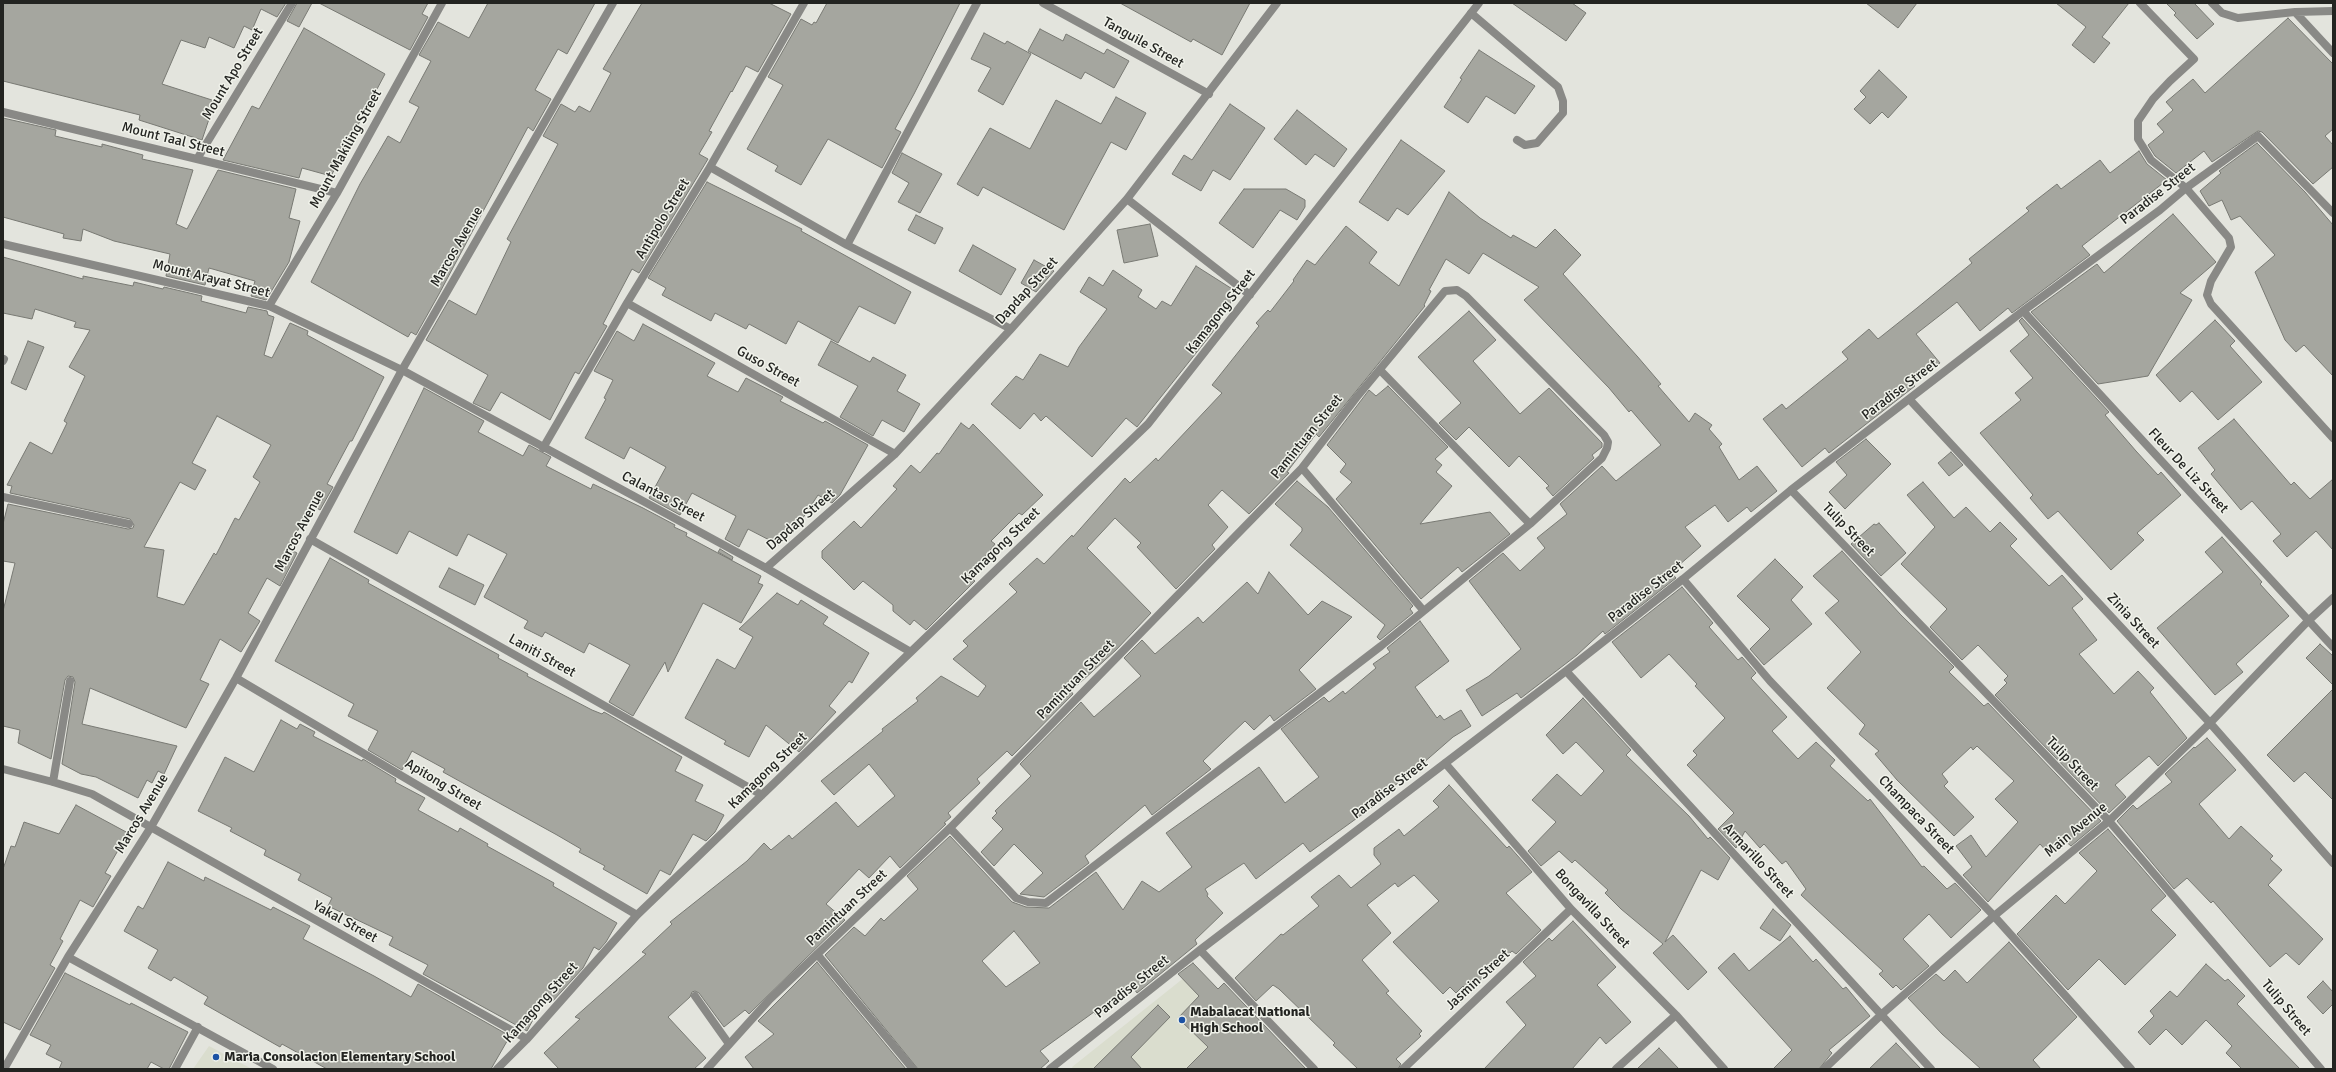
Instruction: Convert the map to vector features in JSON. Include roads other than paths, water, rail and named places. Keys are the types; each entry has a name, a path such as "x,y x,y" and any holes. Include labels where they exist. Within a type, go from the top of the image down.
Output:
{"street":[{"name":"Mount Apo Street","path":"197,159 292,3"},
{"name":"Mount Makiling Street","path":"269,306 337,193 442,3"},
{"name":"Marcos Avenue","path":"4,1069 68,957 151,827 236,678 402,370 614,3"},
{"name":"Antipolo Street","path":"543,448 627,303 710,167 804,3"},
{"path":"847,245 977,3"},
{"name":"Tanguile Street","path":"1044,3 1209,94"},
{"name":"Dapdap Street","path":"766,568 895,454 1010,329 1127,199 1278,3"},
{"name":"Kamagong Street","path":"497,1069 527,1039 637,915 1148,424 1479,3"},
{"path":"2140,3 2194,60 2170,81 2138,121 2138,139 2151,160 2186,188 2229,238 2231,247 2211,281 2208,295 2211,304 2333,438"},
{"path":"2212,3 2222,13 2238,18 2295,12 2333,12"},
{"path":"2295,12 2333,53"},
{"path":"1471,13 1558,87 1563,101 1563,113 1537,143 1525,145 1517,140"},
{"name":"Mount Taal Street","path":"3,112 337,193"},
{"name":"Paradise Street","path":"1054,1068 1200,950 1566,672 1683,579 1791,490 2023,312 2160,210 2186,188 2258,136 2333,213"},
{"path":"710,167 847,245 1010,329"},
{"path":"1127,199 1250,295"},
{"name":"Mount Arayat Street","path":"3,244 269,306 402,370"},
{"name":"Pamintuan Street","path":"707,1069 770,999 950,828 1302,468 1445,291 1457,290 1466,296 1604,435 1608,442 1602,458 1530,524"},
{"name":"Guso Street","path":"627,303 895,454"},
{"name":"Fleur De Liz Street","path":"2023,312 2333,648"},
{"name":"Calantas Street","path":"402,370 766,568 910,652"},
{"path":"950,828 1016,898 1028,902 1046,903 1381,646 1423,610 1530,524 1380,370"},
{"name":"Zinia Street","path":"1910,400 2210,723 2333,863"},
{"path":"1302,468 1423,610"},
{"name":"Tulip Street","path":"1791,490 2109,821 2321,1069"},
{"path":"3,497 129,524"},
{"name":"Laniti Street","path":"310,540 762,795"},
{"name":"Champaca Street","path":"1683,579 1770,681 1994,916 2131,1069"},
{"name":"Main Avenue","path":"1824,1069 1882,1014 1994,916 2109,821 2210,723 2308,621 2333,598"},
{"name":"Armarillo Street","path":"1566,672 1931,1069"},
{"name":"Apitong Street","path":"236,678 637,915"},
{"path":"54,782 70,681"},
{"name":"Bongavilla Street","path":"1445,763 1571,909 1676,1015 1724,1069"},
{"name":"Yakal Street","path":"3,770 54,782 92,794 527,1039"},
{"name":"Jasmin Street","path":"1403,1069 1571,909"},
{"path":"1200,950 1314,1069"},
{"path":"818,954 913,1069"},
{"path":"68,957 273,1069"},
{"path":"695,996 729,1044"},
{"path":"1616,1069 1676,1015"},
{"path":"175,1069 198,1027"}],"place":[{"name":"Mabalacat National High School","path":"1182,1020"},
{"name":"Maria Consolacion Elementary School","path":"216,1057"}]}
